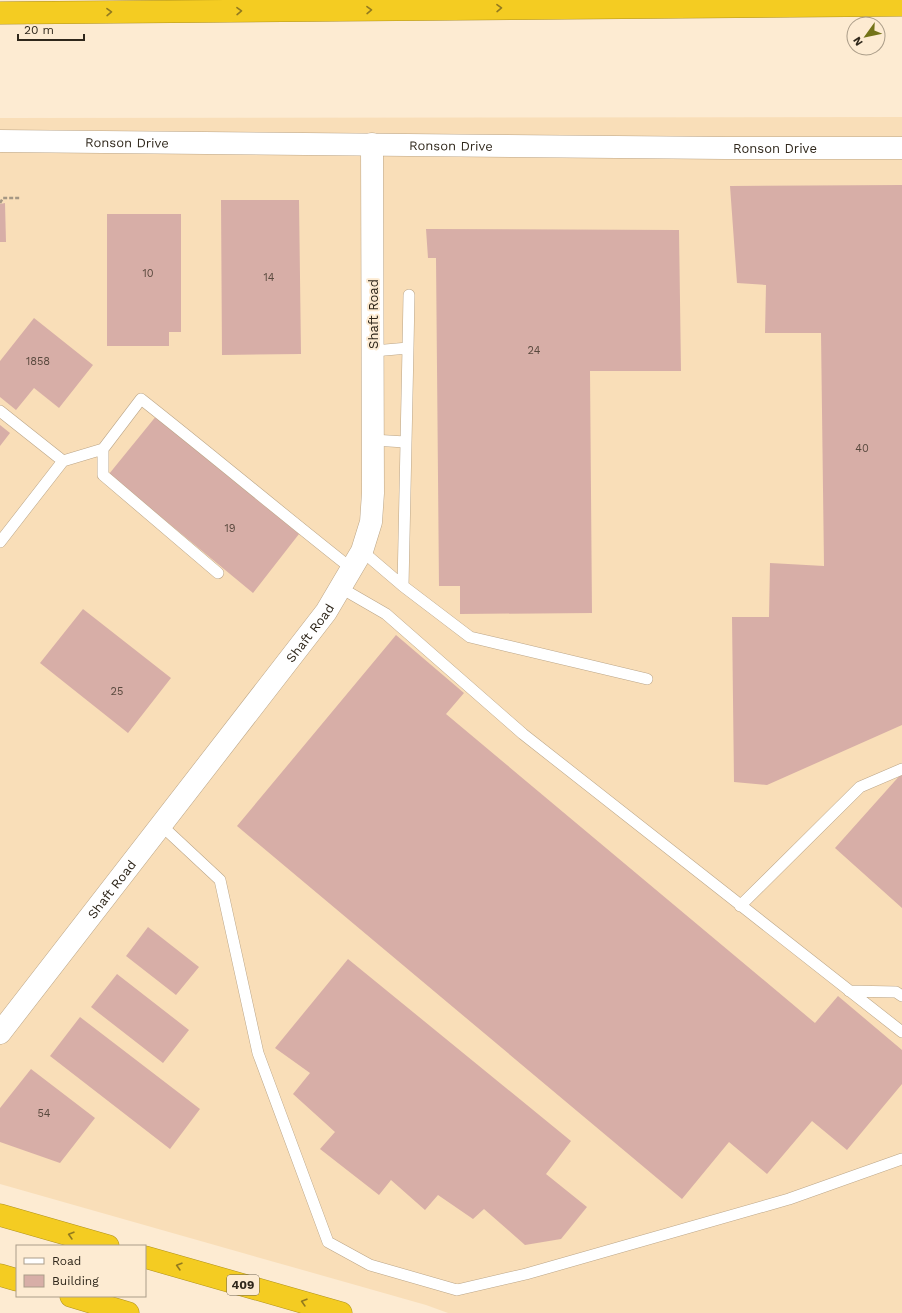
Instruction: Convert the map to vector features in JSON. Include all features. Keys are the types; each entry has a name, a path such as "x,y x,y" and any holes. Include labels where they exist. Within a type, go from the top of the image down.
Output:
{"highway":[{"path":"0,13 902,5"},
{"path":"0,1215 105,1245"},
{"name":"409","path":"146,1257 342,1313"},
{"path":"0,1275 16,1280"},
{"path":"74,1297 128,1313"}],"street":[{"name":"Ronson Drive","path":"0,141 725,148 902,148"},
{"name":"Shaft Road","path":"0,1033 326,612 357,560 371,522 373,494 374,351 372,144"}],"lane":[{"path":"403,586 409,295"},
{"path":"374,351 408,348"},
{"path":"218,573 102,475 103,449 141,398 291,521 403,586 470,637 647,679"},
{"path":"0,411 63,461"},
{"path":"373,440 405,442"},
{"path":"2,536 63,461 103,449"},
{"path":"341,588 386,614 523,734 902,1032"},
{"path":"740,906 860,787 902,769"},
{"path":"161,825 220,880 258,1053 328,1242 370,1265 456,1290 526,1274 781,1201 902,1159"},
{"path":"849,991 896,992 902,996"}],"path":[{"path":"0,203 3,198 21,198"}],"shaded area":[{"path":"902,117 902,1313 448,1313 426,1305 0,1184 0,118"}],"building":[{"path":"902,185 902,725 767,785 734,782 732,617 769,617 770,563 824,566 821,333 765,333 766,285 737,283 730,186"},
{"path":"221,200 299,200 301,354 222,355"},
{"path":"5,203 6,242 0,242 0,204"},
{"path":"107,214 181,214 181,332 169,332 169,346 107,346"},
{"path":"426,229 679,230 681,371 590,371 592,613 460,614 460,586 439,586 436,258 428,258"},
{"path":"34,318 93,365 59,408 34,388 16,410 0,397 0,361"},
{"path":"157,415 299,534 253,593 109,474"},
{"path":"0,425 10,433 0,446"},
{"path":"83,609 171,678 128,733 40,663"},
{"path":"396,635 464,693 446,714 815,1023 838,996 902,1050 902,1084 847,1150 812,1121 767,1174 729,1142 682,1199 237,826"},
{"path":"902,773 902,908 835,848"},
{"path":"148,927 199,967 176,995 126,956"},
{"path":"348,959 571,1141 546,1174 587,1207 561,1239 525,1245 484,1209 473,1219 438,1195 425,1210 391,1180 379,1195 320,1149 335,1132 293,1094 310,1073 275,1048"},
{"path":"117,974 189,1030 163,1063 91,1007"},
{"path":"80,1017 200,1109 170,1149 50,1056"},
{"path":"31,1069 95,1118 60,1163 0,1142 0,1108"}]}
